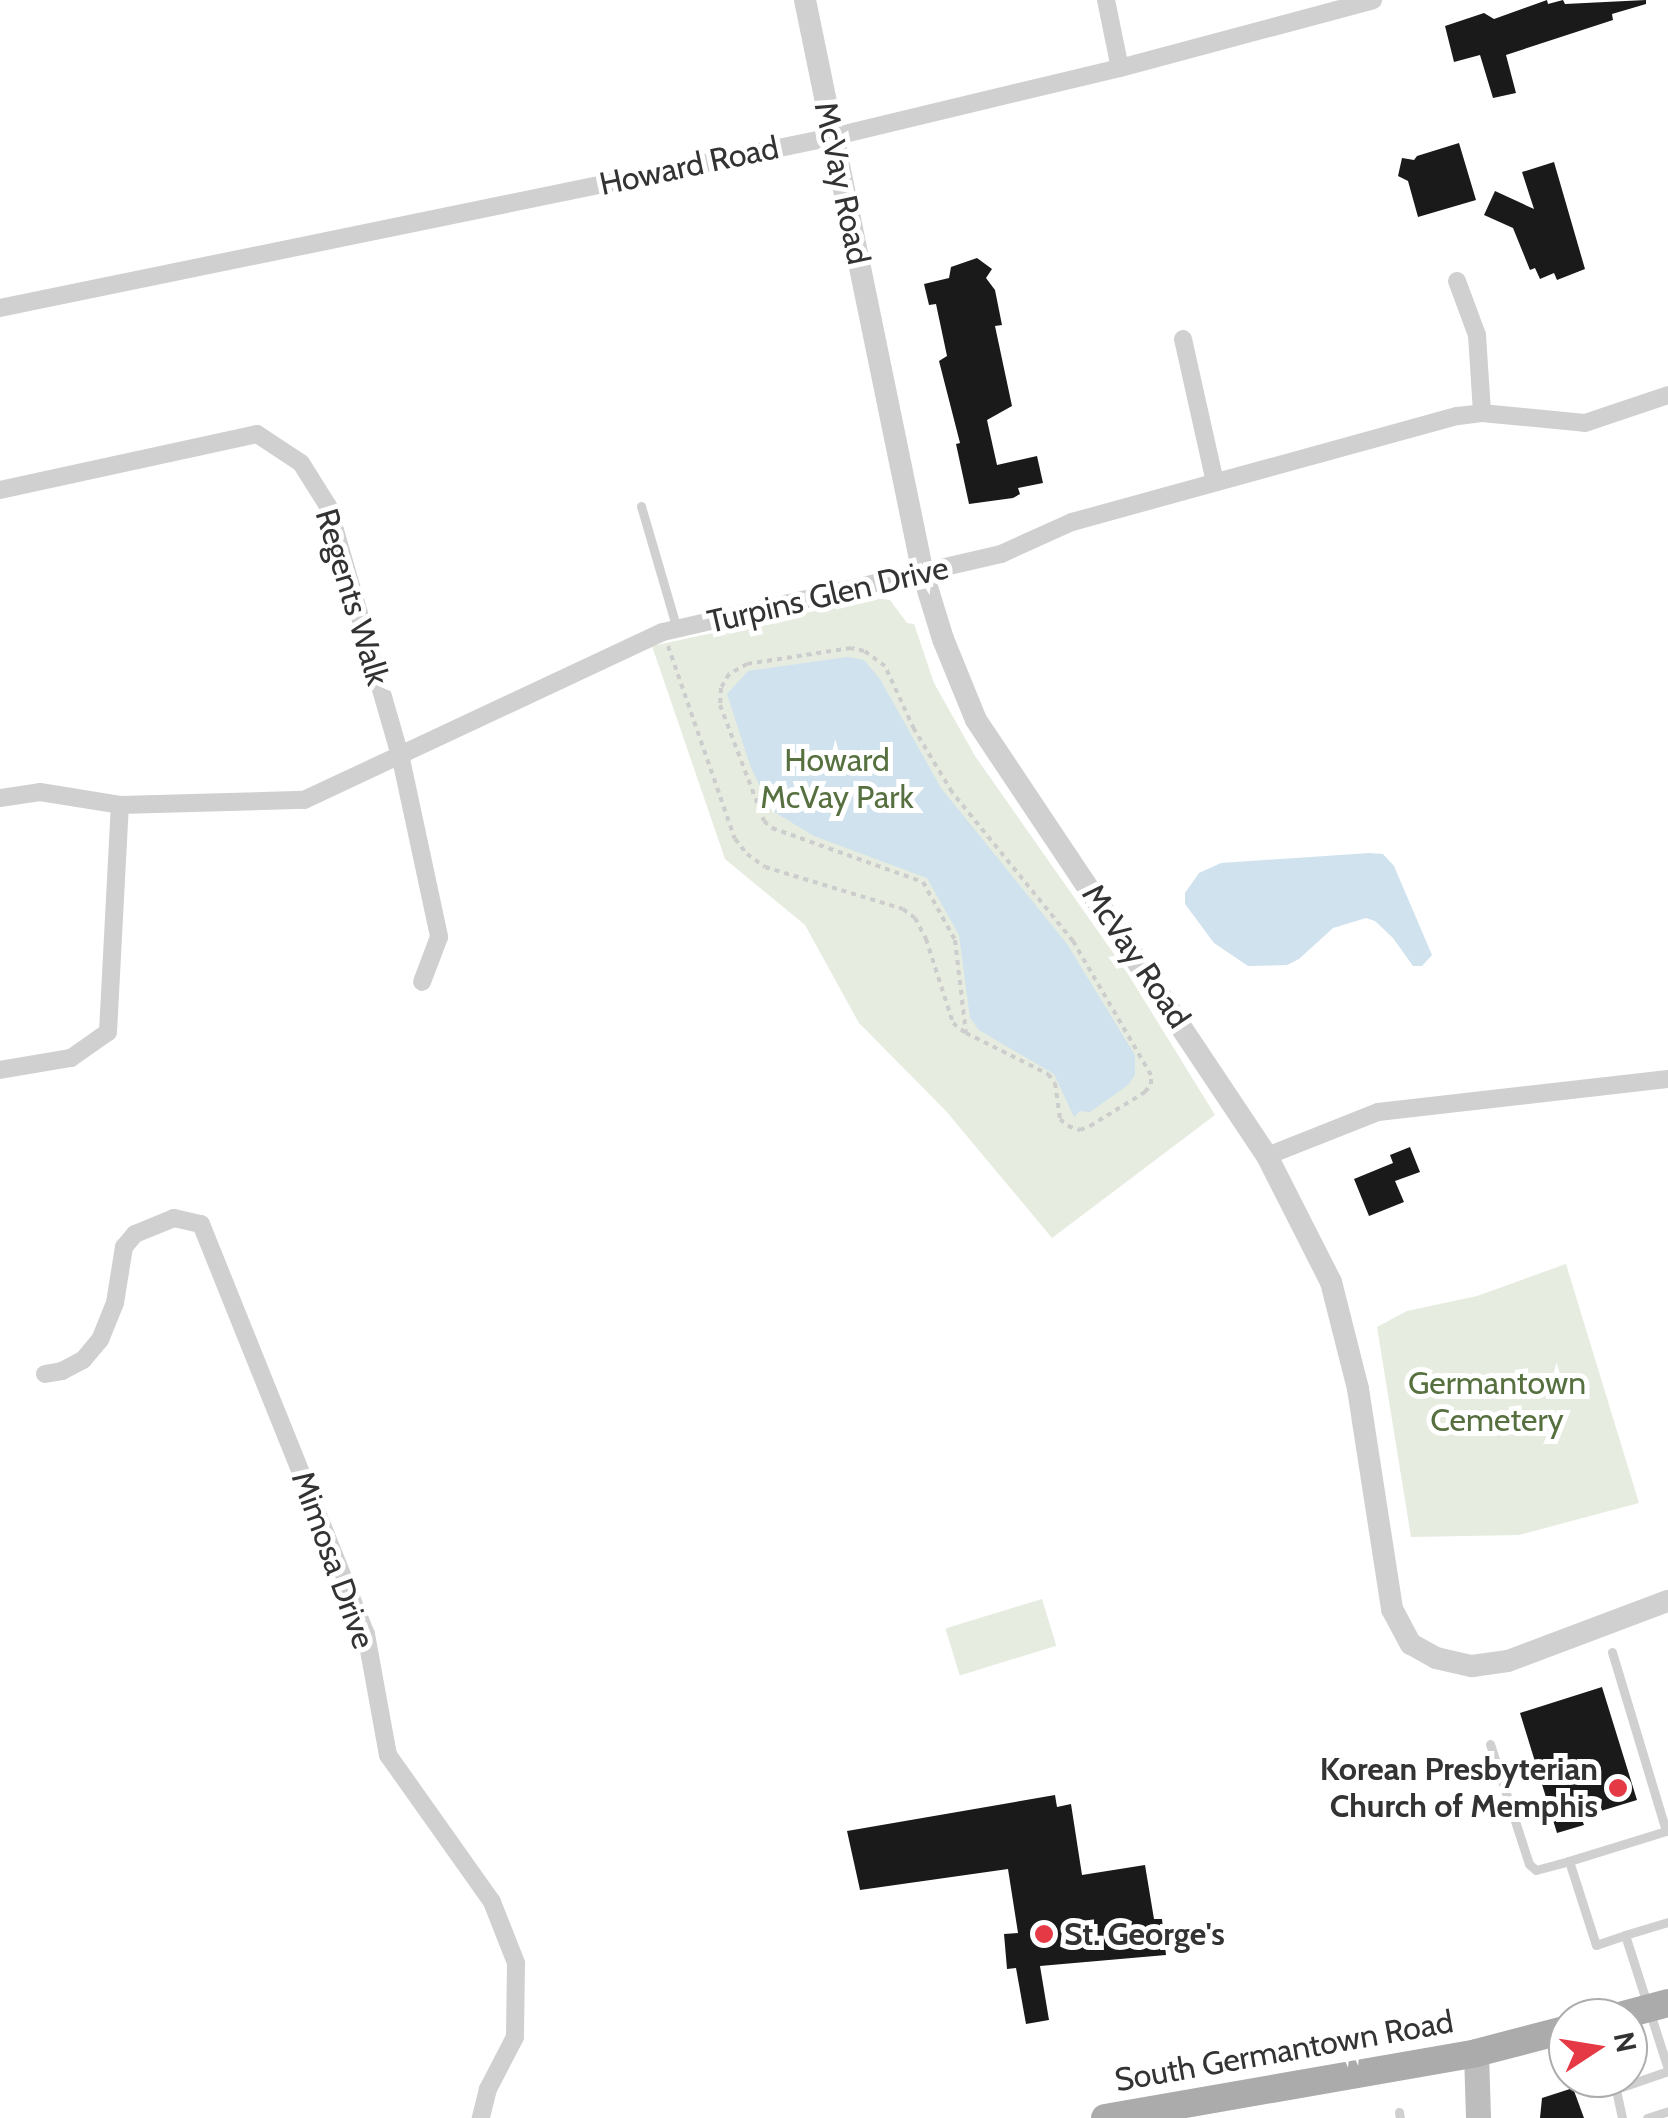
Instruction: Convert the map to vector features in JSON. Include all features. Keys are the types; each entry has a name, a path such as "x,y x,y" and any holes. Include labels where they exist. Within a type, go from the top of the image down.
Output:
{"main road":[{"name":"South Germantown Road","path":"1105,2118 1476,2053 1548,2034"},
{"path":"1476,2053 1478,2118"}],"street":[{"name":"McVay Road","path":"805,0 923,574 976,720 1268,1156 1331,1282 1358,1389 1381,1560 1392,1609 1411,1644 1436,1658 1472,1666 1508,1661 1668,1601"},
{"path":"1106,0 1120,68"},
{"name":"Howard Road","path":"0,308 832,137 1120,68 1373,0"},
{"path":"1457,281 1477,335 1482,413"},
{"path":"1183,339 1215,482"},
{"name":"Turpins Glen Drive","path":"0,798 40,792 120,805 304,800 401,759 592,662 670,631 1001,554 1072,522 1482,413 1585,423 1668,395"},
{"name":"Regents Walk","path":"0,490 257,434 301,464 328,506 401,759 439,937 422,982"},
{"path":"0,1070 70,1058 108,1032 120,805"},
{"path":"1268,1156 1378,1112 1668,1079"},
{"name":"Mimosa Drive","path":"45,1374 62,1372 83,1360 100,1340 115,1303 124,1247 135,1234 174,1218 201,1224 366,1634 388,1754 492,1902 516,1963 516,2037 488,2089 482,2118"}],"lane":[{"path":"641,506 670,631"},
{"path":"1490,1744 1529,1864 1536,1870 1667,1834 1612,1652"},
{"path":"1654,1793 1668,1788"},
{"path":"1569,1861 1596,1945 1668,1922"},
{"path":"1622,2118 1616,2089 1668,2070 1658,2006 1625,1935"},
{"path":"1647,2118 1668,2111"}],"path":[{"path":"670,631 735,839 746,854 765,867 903,909 915,918 953,1023 966,1034 1048,1074 1055,1083 1060,1119 1080,1130 1145,1092 1151,1084 1151,1076 1073,941 952,792 914,729 885,666 876,657 850,648 747,664 729,674 721,688 720,706 764,821 772,828 923,882 955,940 966,1034"}],"green space":[{"name":"Howard McVay Park","path":"875,598 890,600 907,623 914,624 934,683 975,756 1128,974 1215,1115 1052,1238 946,1111 859,1023 805,925 725,859 652,646"},
{"name":"Germantown Cemetery","path":"1566,1264 1639,1503 1519,1535 1411,1537 1377,1327 1407,1311 1477,1296"},
{"path":"1042,1599 1056,1646 960,1675 945,1629"}],"water":[{"path":"847,657 864,660 880,679 941,788 1067,944 1135,1055 1135,1075 1128,1085 1090,1112 1080,1111 1074,1117 1054,1074 979,1030 970,1018 959,935 927,878 814,836 771,810 750,765 727,694 748,671"},
{"path":"1383,854 1394,866 1432,955 1422,966 1413,966 1393,938 1366,918 1333,928 1287,965 1248,966 1214,943 1185,904 1185,893 1199,873 1221,863"}],"building":[{"path":"1547,0 1548,4 1563,0 1565,4 1646,0 1646,4 1612,14 1613,20 1506,55 1516,93 1493,98 1480,55 1454,62 1445,26 1484,13 1494,19"},
{"path":"1459,143 1476,200 1418,217 1408,181 1398,176 1402,158 1414,160"},
{"path":"1554,162 1585,269 1557,280 1554,273 1540,279 1535,268 1530,270 1513,228 1484,215 1495,191 1534,209 1522,172"},
{"path":"977,258 992,269 986,278 995,290 1002,325 995,326 1012,406 987,420 997,465 1037,456 1043,483 1018,488 1020,494 1013,498 969,504 956,444 960,443 939,361 947,356 936,304 929,305 924,284 949,278 951,267"},
{"path":"1410,1147 1420,1172 1395,1181 1404,1202 1369,1216 1354,1179 1393,1163 1390,1155"},
{"path":"1602,1687 1637,1800 1581,1817 1584,1825 1557,1833 1520,1713"},
{"path":"1055,1795 1057,1807 1071,1804 1082,1875 1145,1865 1154,1919 1162,1919 1166,1955 1040,1966 1049,2020 1026,2024 1016,1968 1007,1969 1004,1934 1018,1933 1008,1869 860,1890 847,1831"},
{"path":"1542,2098 1577,2098 1584,2118 1540,2118"}],"place":[{"name":"Korean Presbyterian Church of Memphis","path":"1618,1788"},
{"name":"St. George's","path":"1044,1934"}]}
